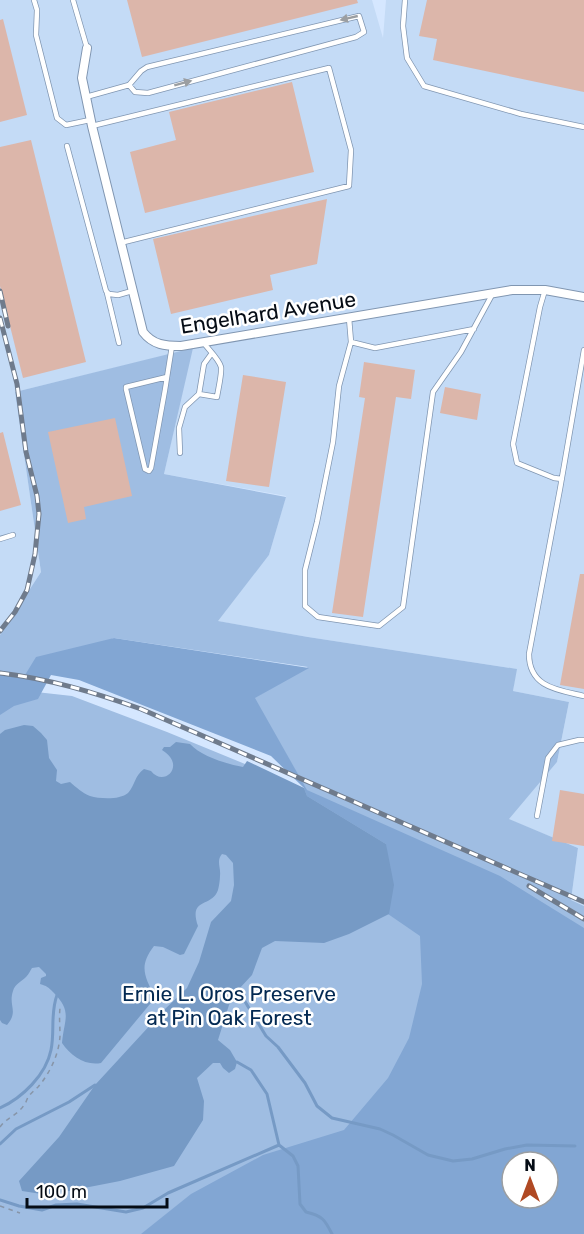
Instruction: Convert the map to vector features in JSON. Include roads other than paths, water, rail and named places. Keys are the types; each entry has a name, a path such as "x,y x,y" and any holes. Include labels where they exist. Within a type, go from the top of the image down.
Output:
{"street":[{"name":"Engelhard Avenue","path":"87,48 82,78 91,123 143,332 155,343 172,346 203,342 512,290 545,290 584,297"}],"lane":[{"path":"34,0 37,10 36,35 57,118 66,125 91,123 329,68 351,150 349,186 120,243"},
{"path":"73,0 87,48"},
{"path":"405,0 403,26 407,58 424,86 521,114 584,127"},
{"path":"86,97 129,85 147,67 358,16 364,32 356,37 148,93 135,92 129,85"},
{"path":"68,146 119,343"},
{"path":"545,290 513,444 517,463 562,479"},
{"path":"107,293 118,295 132,291"},
{"path":"349,318 351,342 339,386 333,442 305,570 305,606 318,617 379,626 403,607 433,392 461,352 494,293"},
{"path":"351,342 375,348 474,329"},
{"path":"199,394 217,397 221,367 203,342"},
{"path":"167,377 126,387 147,471 151,468 167,377 172,346"},
{"path":"584,350 529,654 529,661 536,677 548,688 584,696"},
{"path":"180,453 179,428 185,407 199,394 204,363 212,353"},
{"path":"0,538 13,535"},
{"path":"537,816 548,758 558,745 584,740"}],"waterway":[{"path":"238,990 266,1036 278,1047 305,1083 317,1106 332,1118 380,1129 428,1155 453,1161 472,1159 527,1145 575,1146"},
{"path":"0,1108 17,1098 32,1085 44,1068 51,1050 57,995"},
{"path":"237,1062 251,1070 267,1094 279,1145 293,1156 298,1166 300,1204 306,1212 323,1219 332,1234"},
{"path":"0,1144 16,1129 69,1102 95,1085"},
{"path":"0,1200 42,1210 56,1205 77,1204 126,1212 143,1208 168,1193 279,1145"}],"railway":[{"path":"0,291 8,326"},
{"path":"0,318 17,384 26,452 39,514 35,554 27,590 15,612 0,631"},
{"path":"0,673 71,687 141,709 584,902"},
{"path":"529,886 584,919"}],"park label":[{"name":"Ernie L. Oros Preserve at Pin Oak Forest","path":"229,1006"}]}
